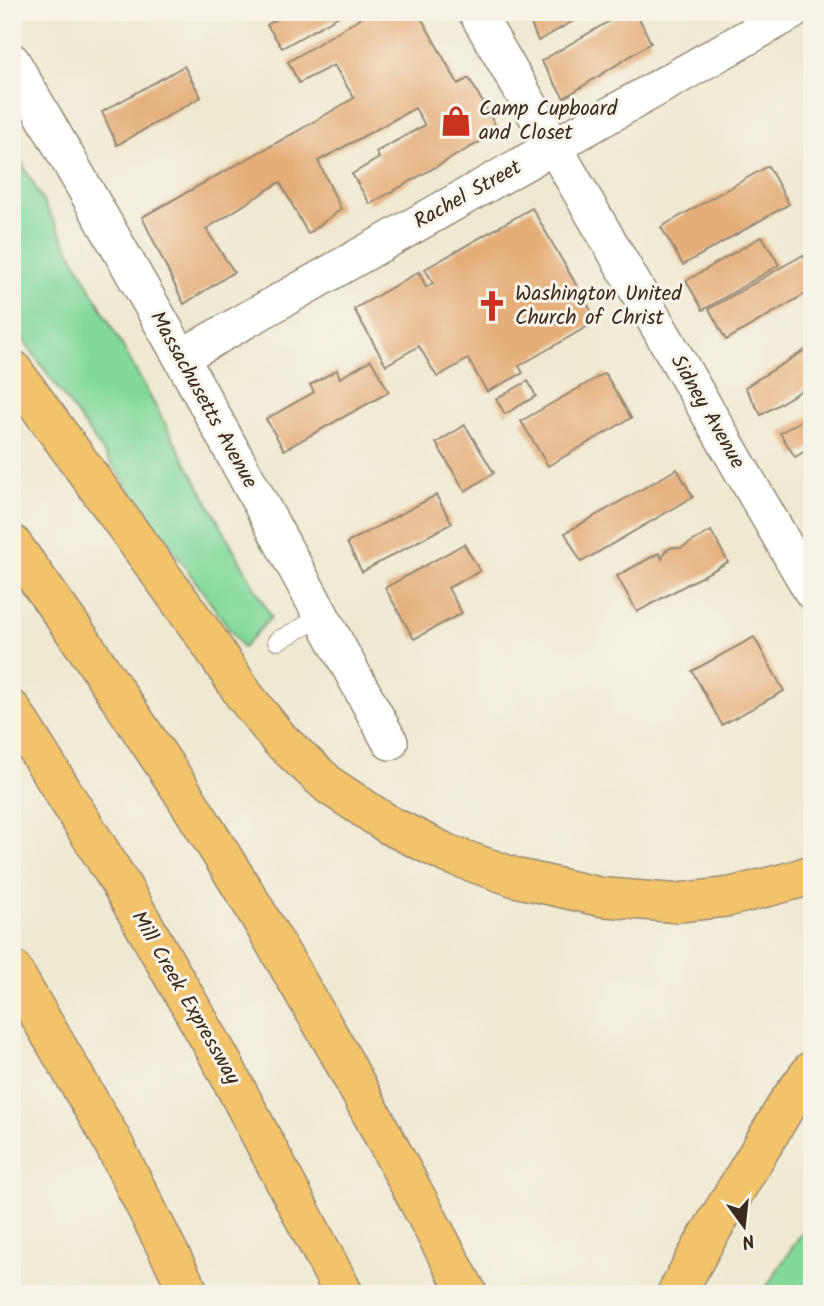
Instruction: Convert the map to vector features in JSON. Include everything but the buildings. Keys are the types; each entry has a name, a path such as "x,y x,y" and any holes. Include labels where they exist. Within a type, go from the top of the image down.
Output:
{"main road":[{"path":"12,369 208,640 244,695 280,740 330,786 389,825 448,854 505,874 601,897 674,903 729,897 812,874"},
{"path":"12,544 85,646 181,790 249,899 338,1051 468,1294"},
{"name":"Mill Creek Expressway","path":"12,710 120,883 220,1058 344,1294"},
{"path":"12,969 110,1137 190,1294"},
{"path":"676,1294 789,1101 812,1070"}],"street":[{"name":"Sidney Avenue","path":"476,12 812,592"},
{"name":"Rachel Street","path":"181,357 792,12"},
{"name":"Massachusetts Avenue","path":"12,61 181,357 390,742"}],"lane":[{"path":"277,641 322,617"}],"green space":[{"path":"12,145 271,617 243,648 12,324"},
{"path":"812,1217 812,1283 788,1294 762,1294"}],"place":[{"name":"Camp Cupboard and Closet","path":"456,121"},
{"name":"Washington United Church of Christ","path":"492,306"}]}
